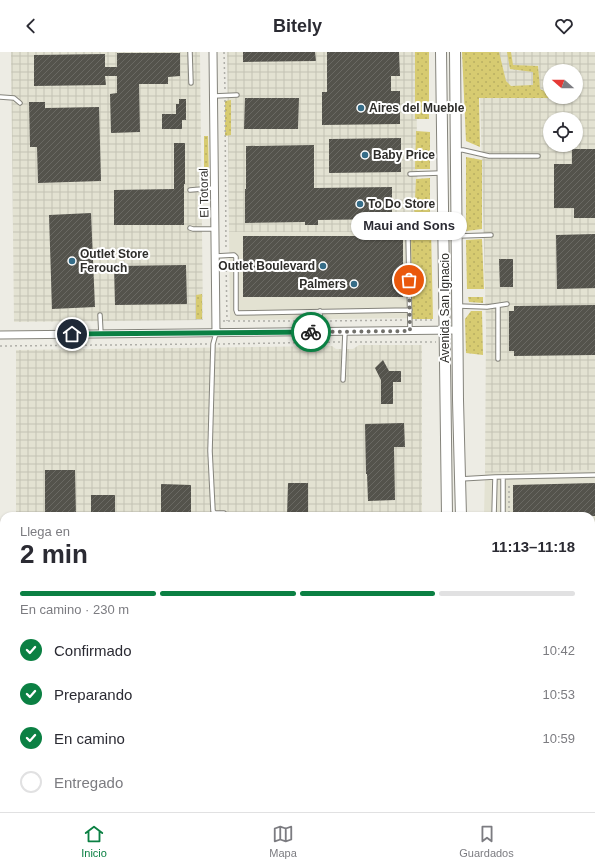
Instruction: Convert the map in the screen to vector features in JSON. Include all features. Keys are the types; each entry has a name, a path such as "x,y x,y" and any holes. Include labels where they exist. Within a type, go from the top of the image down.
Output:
{"main road":[{"name":"Avenida San Ignacio","path":"441,52 447,512"},
{"name":"Avenida San Ignacio","path":"455,52 461,512"},
{"path":"444,278 452,281 457,278"},
{"path":"442,512 446,500"}],"street":[{"name":"El Totoral","path":"213,52 216,333"},
{"path":"0,335 458,330"}],"lane":[{"path":"190,52 191,83"},
{"path":"214,96 237,95"},
{"path":"0,97 14,98 20,103"},
{"path":"456,150 463,150 490,156 538,156"},
{"path":"410,174 442,173"},
{"path":"190,190 215,188"},
{"path":"410,218 412,222 443,221"},
{"path":"190,228 216,229"},
{"path":"408,235 410,331"},
{"path":"457,236 491,235"},
{"path":"216,256 234,255 236,257 237,313 410,310"},
{"path":"458,306 487,307 507,304"},
{"path":"498,306 498,359"},
{"path":"320,311 321,332"},
{"path":"100,315 101,334"},
{"path":"343,380 345,332"},
{"path":"214,512 210,451 213,344 216,333"},
{"path":"460,478 595,475"},
{"path":"494,477 494,512"},
{"path":"503,477 503,512"}],"path":[{"path":"224,52 227,321"},
{"path":"509,477 509,512"}],"shaded area":[{"path":"11,52 200,52 203,320 14,322"},
{"path":"227,52 416,52 418,232 229,232"},
{"path":"415,52 429,52 429,119 415,119"},
{"path":"462,52 499,52 506,81 511,86 533,85 533,72 510,69 507,52 511,52 513,65 538,66 540,89 543,90 543,98 479,98 480,147 466,141"},
{"path":"479,52 595,52 595,470 485,473 486,327"},
{"path":"231,100 231,135 225,136 225,101"},
{"path":"416,131 430,132 430,169 415,169"},
{"path":"204,136 208,136 209,179 204,179"},
{"path":"466,157 482,160 482,229 466,231"},
{"path":"430,178 430,215 414,218 416,179"},
{"path":"411,228 431,228 433,319 412,319"},
{"path":"229,232 418,232 419,318 230,320"},
{"path":"482,239 484,289 467,289 466,240"},
{"path":"202,294 202,319 196,319 196,295"},
{"path":"468,297 483,297 483,303 469,302"},
{"path":"471,311 482,311 483,355 466,353 465,319"},
{"path":"359,345 422,345 422,512 16,512 16,350 332,346 336,349 353,349"},
{"path":"595,470 595,512 484,512 485,473"}],"building":[{"path":"243,52 315,52 316,61 243,62"},
{"path":"327,52 399,52 400,76 391,76 391,91 400,91 400,124 322,125 322,92 327,92"},
{"path":"117,53 180,53 180,76 168,77 168,84 139,84 140,132 111,133 110,94 117,93 117,76 105,76 106,85 34,86 34,55 105,54 105,67 117,67"},
{"path":"245,98 299,98 298,129 244,129"},
{"path":"179,99 186,99 186,120 182,120 182,129 162,129 162,114 176,114 176,104 179,104"},
{"path":"29,102 45,102 45,108 99,107 101,181 38,183 37,147 30,147"},
{"name":"Baby Price","path":"401,138 401,172 329,173 329,139"},
{"path":"174,143 185,143 184,225 114,225 114,190 174,189"},
{"path":"314,145 314,188 392,187 392,219 318,220 318,225 305,225 305,222 245,223 246,146"},
{"path":"583,149 595,149 595,218 574,218 574,208 554,208 554,164 572,164 572,152 583,152"},
{"name":"Outlet Store Ferouch","path":"91,213 95,307 52,309 49,215"},
{"path":"595,234 595,288 557,289 556,235"},
{"name":"Outlet Boulevard","path":"243,236 403,236 403,297 243,297"},
{"path":"499,259 513,259 513,287 500,287"},
{"path":"186,265 187,304 115,305 114,266"},
{"path":"595,305 595,355 514,356 514,351 509,351 509,311 514,311 514,306"},
{"path":"383,360 389,371 401,371 401,382 393,382 393,404 381,404 381,380 375,368"},
{"path":"404,423 405,447 394,447 395,500 368,501 365,424"},
{"path":"45,470 75,470 76,512 45,512"},
{"path":"288,483 308,483 308,512 287,512"},
{"path":"595,483 595,512 513,512 513,485"},
{"path":"161,484 191,485 191,512 161,512"},
{"path":"91,495 115,495 115,512 91,512"}],"way so far":[{"path":"311,332 410,331 409,280"}],"place":[{"name":"Aires del Mueble","path":"361,108"},
{"name":"Baby Price","path":"365,155"},
{"name":"To Do Store","path":"360,204"},
{"name":"Outlet Store Ferouch","path":"72,261"},
{"name":"Outlet Boulevard","path":"323,266"},
{"name":"Maui and Sons","path":"409,280"},
{"name":"Palmers","path":"354,284"}],"route":[{"path":"72,334 311,332"}]}
